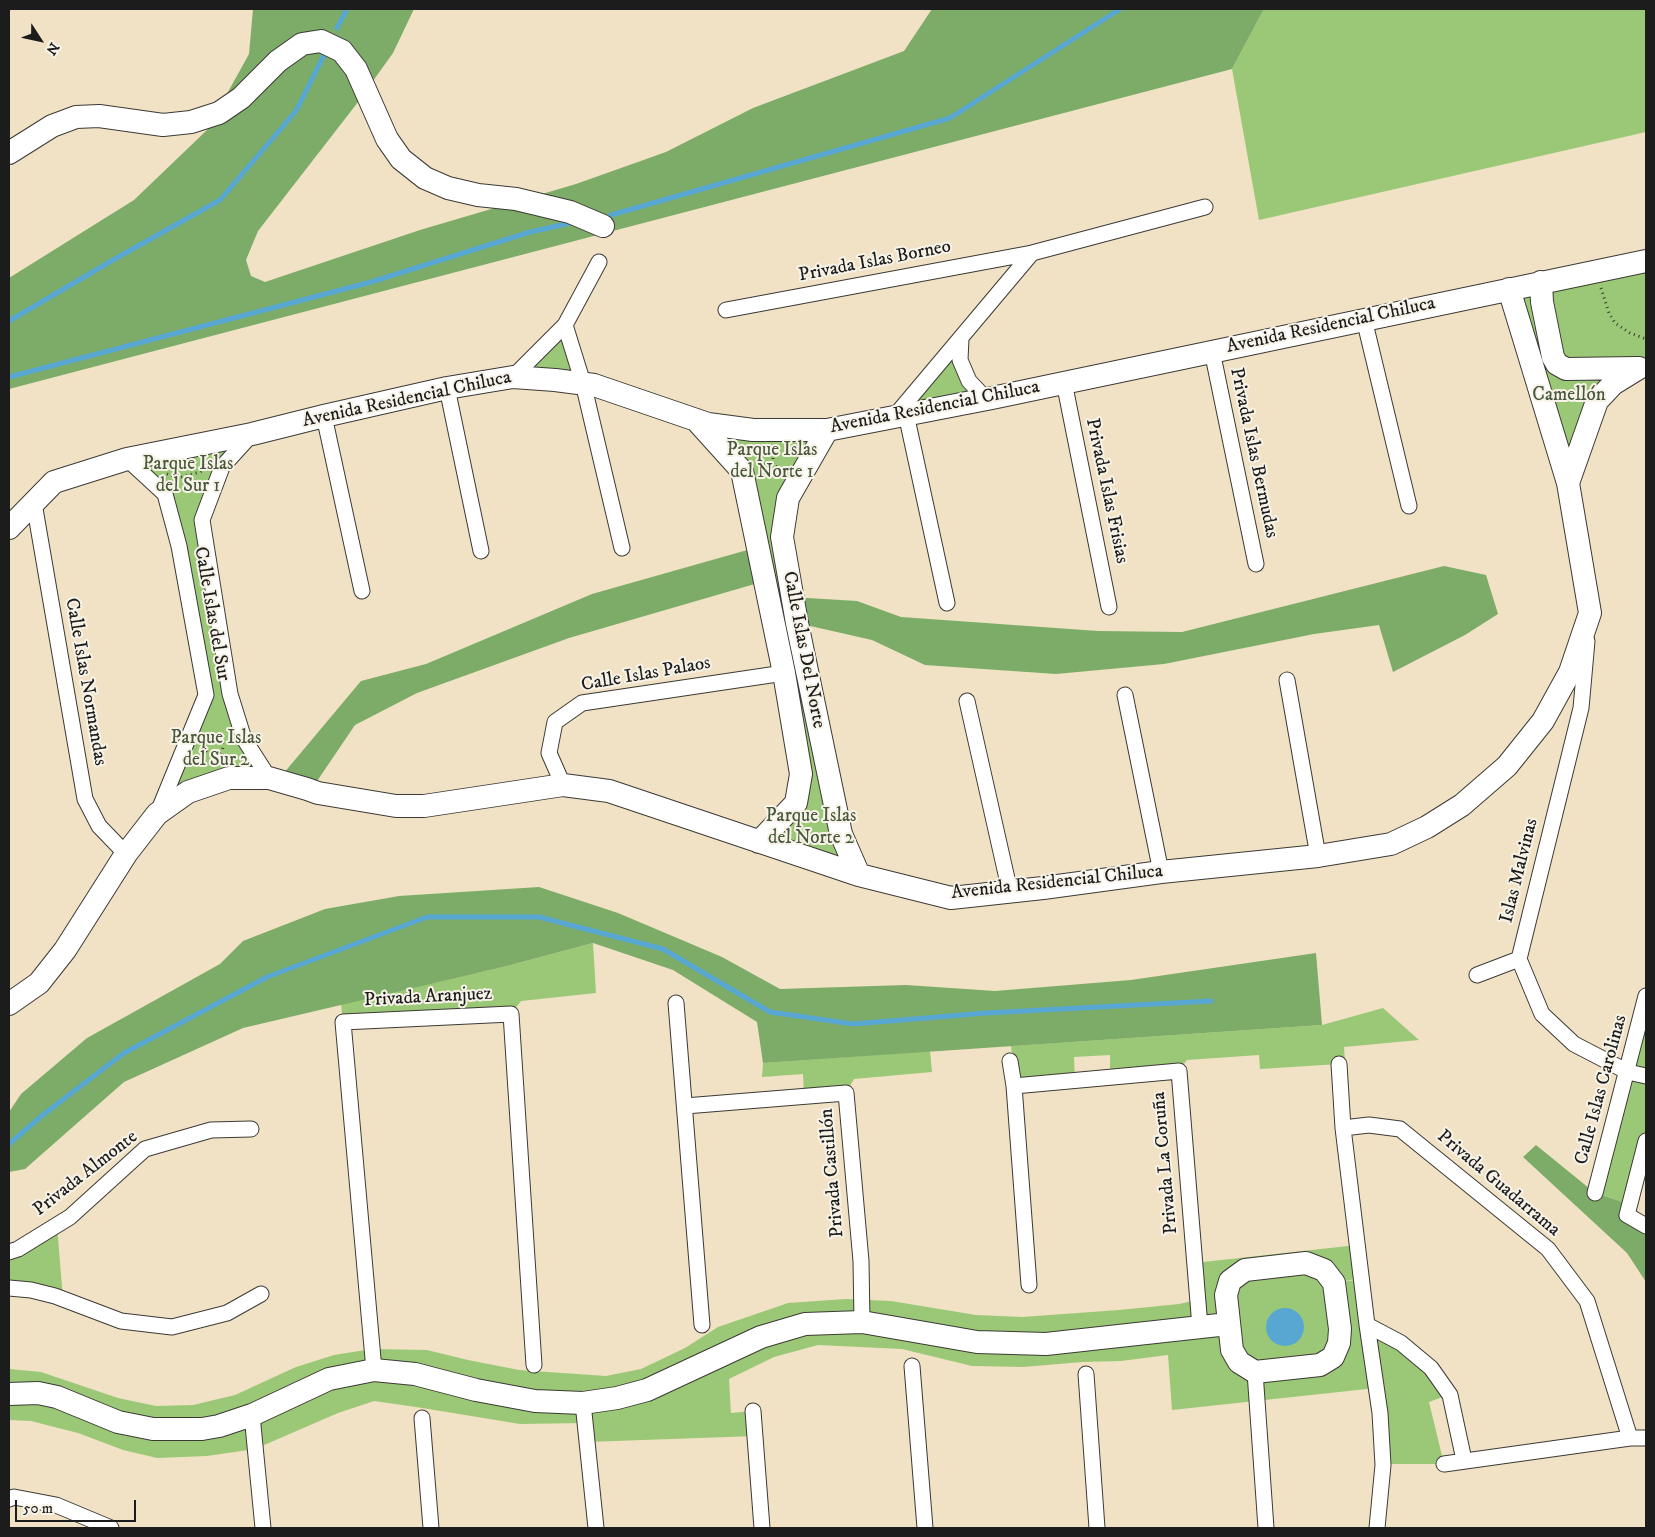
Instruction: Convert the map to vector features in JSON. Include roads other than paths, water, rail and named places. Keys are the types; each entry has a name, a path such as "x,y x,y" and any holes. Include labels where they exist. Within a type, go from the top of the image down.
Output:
{"street":[{"path":"9,153 52,126 76,117 99,116 162,124 191,122 218,113 241,98 278,61 302,44 321,41 342,51 356,69 388,139 401,159 425,178 448,188 478,195 516,199 570,212 603,226"},
{"name":"Privada Islas Borneo","path":"726,310 1032,253 1205,208"},
{"path":"947,603 900,416 924,380 1032,253"},
{"name":"Avenida Residencial Chiluca","path":"9,528 54,482 127,459 252,434 447,388 513,377 583,383 708,424 753,430 828,430 1646,261"},
{"path":"513,377 565,325 599,262"},
{"path":"1541,282 1542,302 1553,357 1557,364 1566,369 1642,366"},
{"path":"1509,289 1568,484"},
{"path":"1364,319 1409,506"},
{"path":"565,325 583,383 622,548"},
{"path":"961,338 960,360 970,381 985,398"},
{"name":"Privada Islas Bermudas","path":"1212,351 1256,564"},
{"name":"Avenida Residencial Chiluca","path":"9,1004 39,983 65,950 126,854 157,814 188,792 229,778 269,778 318,793 396,806 424,806 563,785 609,791 859,875 951,898 1161,872 1318,856 1391,844 1427,827 1462,806 1507,766 1543,721 1570,672 1590,613 1568,484 1597,401 1613,384 1642,366"},
{"name":"Privada Islas Frisias","path":"1064,382 1110,607"},
{"path":"447,388 481,551"},
{"path":"324,416 362,591"},
{"name":"Calle Islas Del Norte","path":"696,420 742,472 784,673 801,774 796,803 759,842"},
{"name":"Calle Islas Del Norte","path":"828,430 788,498 782,537 797,623 841,834 859,875"},
{"name":"Calle Islas del Sur","path":"252,434 222,467 202,520 230,694 244,739 269,778"},
{"name":"Calle Islas del Sur","path":"127,459 165,494 179,546 206,695 157,814"},
{"name":"Calle Islas Normandas","path":"34,503 85,799 99,826 126,854"},
{"name":"Islas Malvinas","path":"1519,959 1581,708 1590,613"},
{"name":"Calle Islas Palaos","path":"563,785 549,753 554,722 582,703 784,673"},
{"path":"1287,680 1318,856"},
{"path":"1125,695 1161,872"},
{"path":"966,701 1010,892"},
{"path":"1476,975 1519,959 1542,1014 1574,1044 1628,1072 1646,1076"},
{"name":"Calle Islas Carolinas","path":"1595,1193 1628,1072 1646,996"},
{"path":"676,1002 702,1325"},
{"name":"Privada Aranjuez","path":"374,1370 343,1022 511,1014 534,1366"},
{"path":"1010,1061 1014,1086 1029,1285"},
{"path":"1339,1064 1343,1128 1367,1325 1380,1412 1383,1456 1377,1528"},
{"name":"Privada La Coruña","path":"1014,1086 1179,1071 1200,1327"},
{"name":"Privada Castillón","path":"684,1106 846,1093 861,1261 862,1322"},
{"name":"Privada Guadarrama","path":"1343,1128 1369,1125 1400,1129 1548,1249 1587,1301 1630,1438"},
{"name":"Privada Almonte","path":"9,1252 18,1249 70,1217 145,1149 211,1130 251,1128"},
{"path":"1646,1141 1627,1215 1646,1226"},
{"path":"1306,1263 1324,1270 1334,1283 1340,1328 1339,1343 1333,1357 1320,1365 1255,1372 1239,1362 1232,1350 1228,1324 1226,1295 1230,1281 1246,1270 1306,1263"},
{"path":"1334,1283 1362,1278"},
{"path":"9,1288 31,1290 55,1296 120,1321 172,1327 227,1313 261,1294"},
{"path":"9,1394 38,1393 56,1397 118,1422 153,1429 202,1429 219,1426 252,1415 329,1379 374,1370 416,1374 476,1390 535,1401 584,1403 617,1398 647,1390 761,1337 805,1324 862,1322 977,1342 1036,1343 1228,1324"},
{"path":"1340,1328 1367,1325 1401,1342 1431,1368 1450,1395 1464,1460"},
{"path":"912,1366 925,1528"},
{"path":"1255,1372 1266,1528"},
{"path":"1086,1374 1097,1528"},
{"path":"584,1403 596,1528"},
{"path":"753,1411 762,1528"},
{"path":"252,1415 263,1528"},
{"path":"422,1418 431,1528"},
{"path":"1444,1464 1630,1438 1646,1438"},
{"path":"9,1498 14,1497 56,1505 92,1524 111,1528"}],"water":[{"path":"1285,1308 1298,1314 1304,1327 1298,1340 1285,1346 1272,1340 1266,1327 1272,1314"}],"waterway":[{"path":"337,28 347,9"},
{"path":"611,215 950,118 1120,9"},
{"path":"9,321 220,200 296,111 324,55"},
{"path":"9,377 371,282 530,232 575,222"},
{"path":"9,1144 44,1114 124,1053 267,977 427,917 539,917 663,949 770,1012 853,1024 986,1013 1211,1001"}],"park label":[{"name":"Camellón","path":"1569,396"},
{"name":"Parque Islas del Norte 1","path":"772,462"},
{"name":"Parque Islas del Sur 1","path":"188,476"},
{"name":"Parque Islas del Sur 2","path":"216,750"},
{"name":"Parque Islas del Norte 2","path":"811,828"}]}
